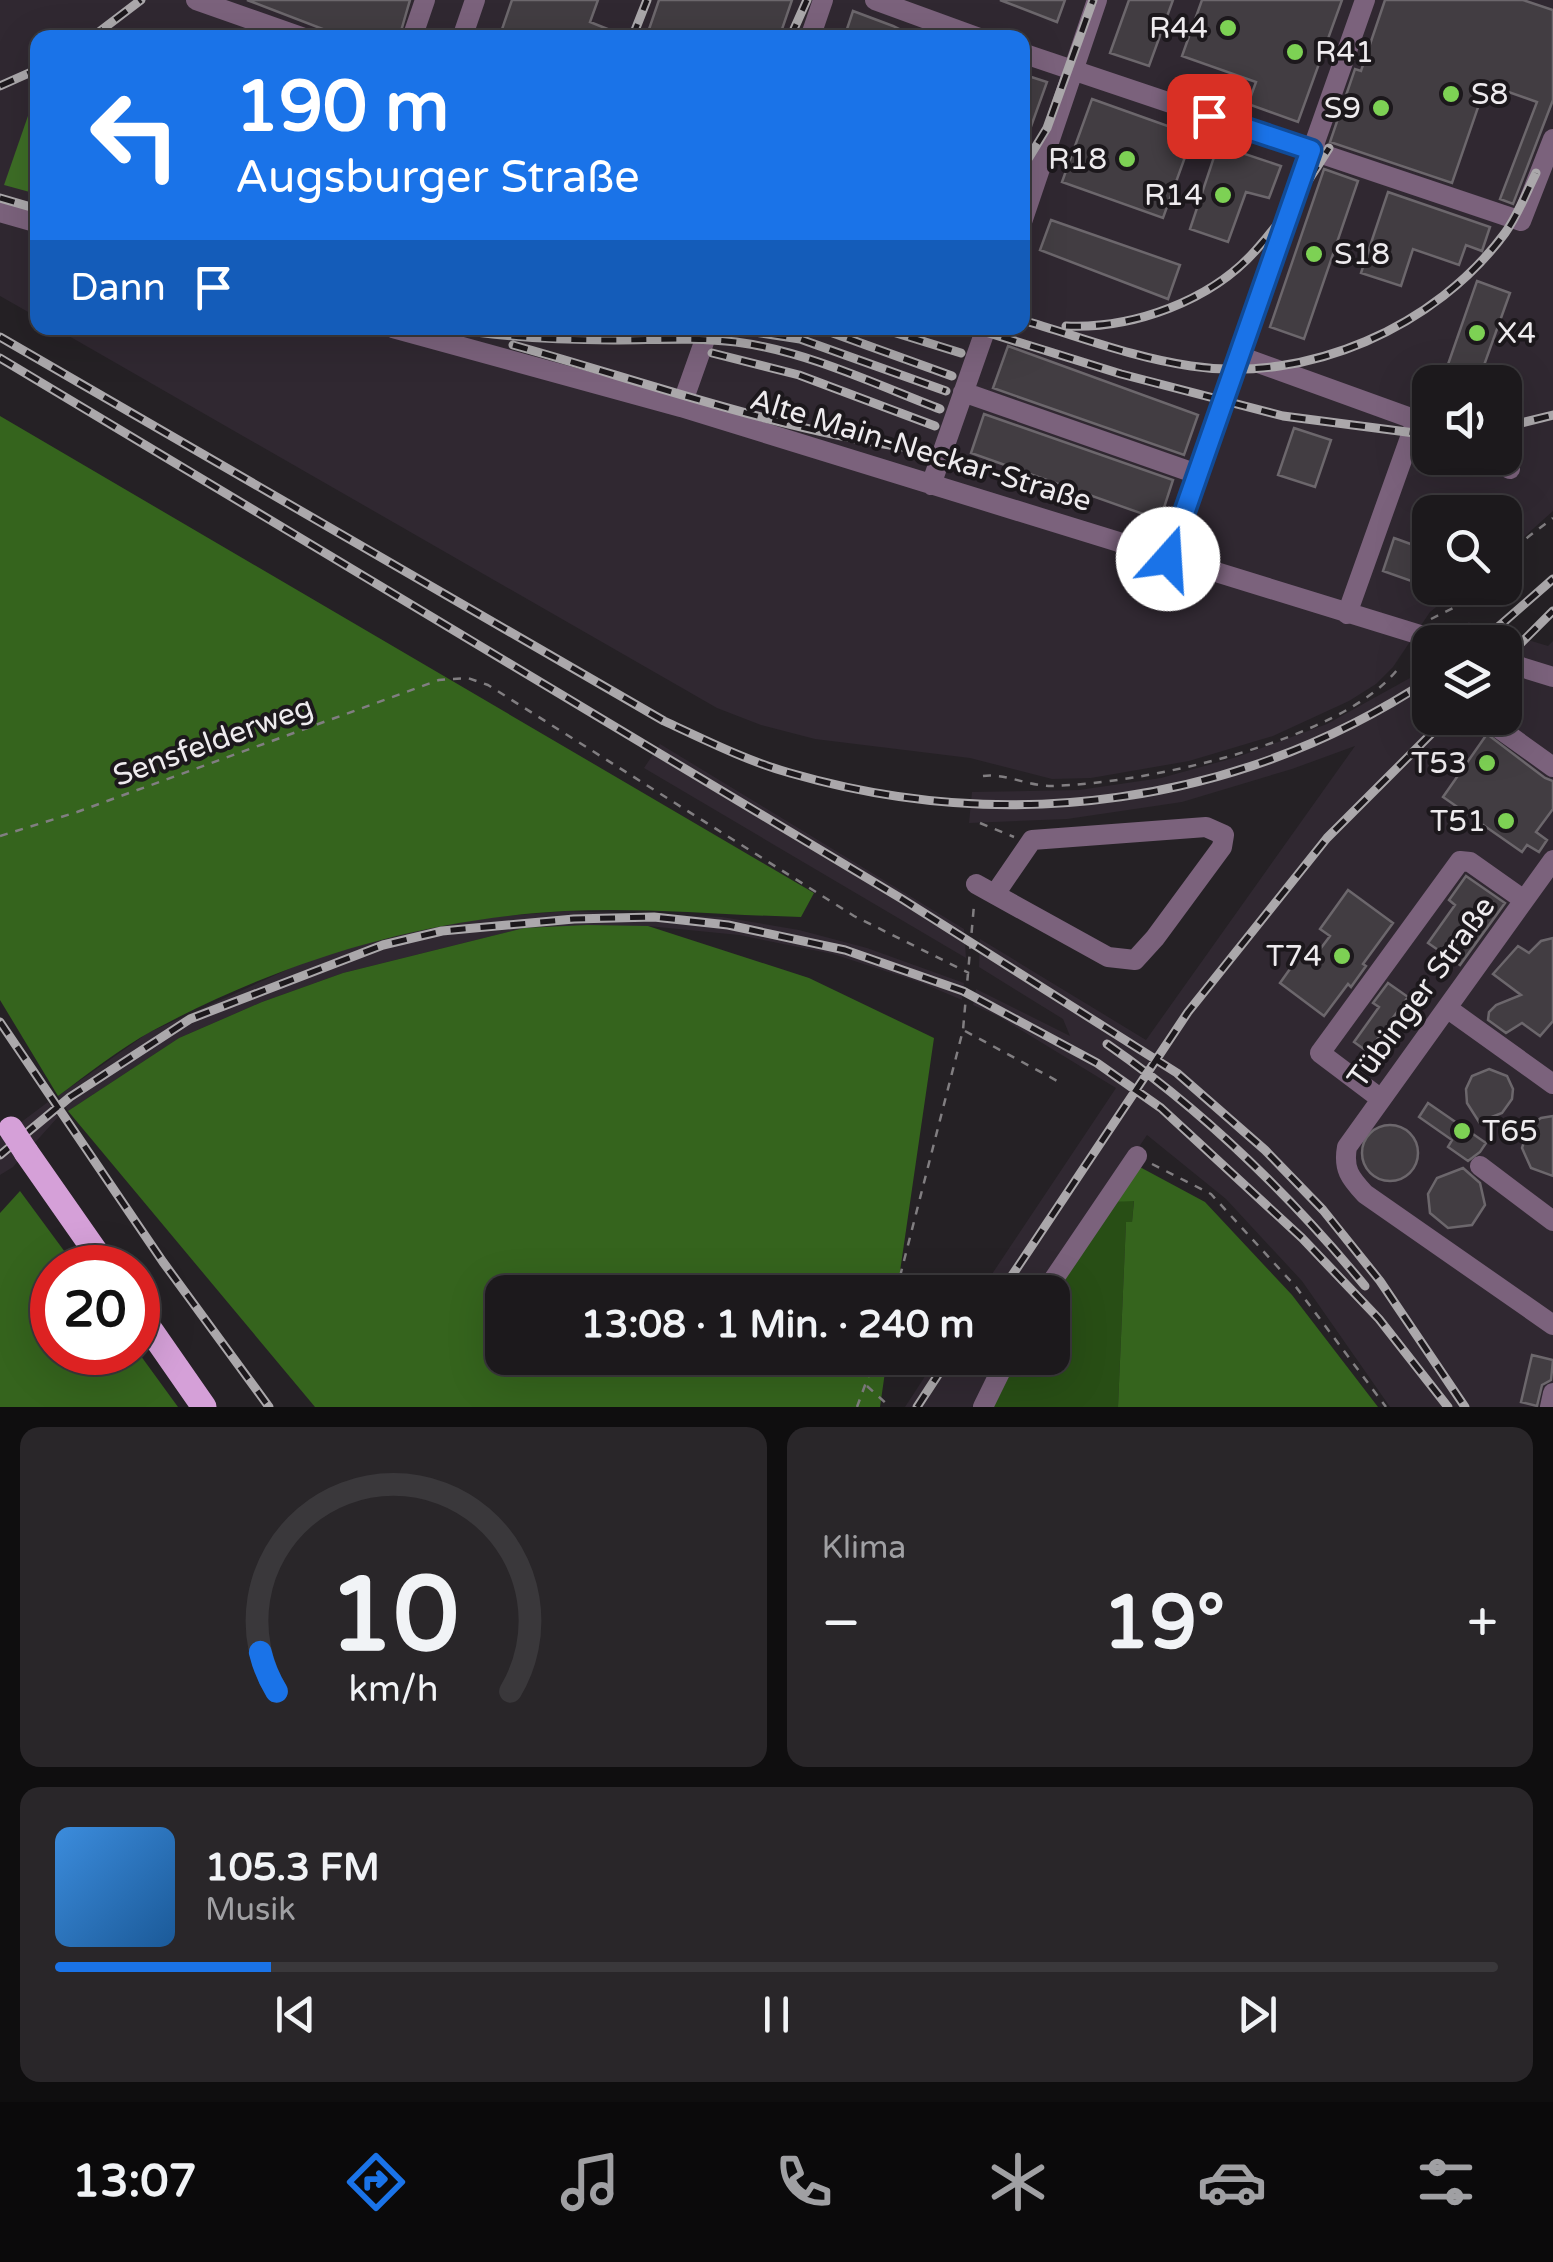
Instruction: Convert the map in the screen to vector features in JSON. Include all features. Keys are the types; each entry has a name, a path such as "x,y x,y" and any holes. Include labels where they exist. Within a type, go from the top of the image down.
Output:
{"main road":[{"path":"5,1121 90,1245"},
{"path":"160,1344 204,1407"}],"street":[{"path":"196,0 239,26"},
{"path":"415,30 425,0"},
{"path":"465,30 475,0"},
{"path":"813,30 823,0"},
{"path":"875,0 957,30"},
{"path":"1030,198 1097,0"},
{"path":"1168,559 1365,0"},
{"path":"1030,56 1521,221 1553,139"},
{"path":"0,212 30,220"},
{"name":"Alte Main-Neckar-Straße","path":"419,335 681,407 1347,614 1412,628"},
{"path":"681,407 707,335"},
{"path":"931,485 983,335"},
{"path":"1238,356 1412,417"},
{"path":"963,392 1197,474"},
{"path":"1347,614 1412,449"},
{"path":"1522,667 1553,677"},
{"path":"1508,735 1553,767"},
{"path":"976,884 1108,956 1135,960 1222,847 1224,836 1206,827 1032,840 995,894"},
{"name":"Tübinger Straße","path":"1553,860 1347,1146 1344,1161 1348,1176 1365,1194 1553,1325"},
{"path":"1382,1099 1320,1053 1343,1019 1460,861 1470,862 1524,900"},
{"path":"1446,1008 1553,1084"},
{"path":"1056,1275 1137,1156"},
{"path":"1480,1166 1553,1221"},
{"path":"983,1407 999,1375"},
{"path":"1550,1407 1553,1393"}],"path":[{"path":"1522,543 1553,518"},
{"path":"1441,625 1458,605"},
{"path":"982,776 994,774 1049,786 1091,783 1209,763 1274,742 1348,709 1381,690 1397,670"},
{"name":"Sensfelderweg","path":"0,836 77,812 439,680 468,678 488,685 854,916 969,972"},
{"path":"980,823 1029,843"},
{"path":"900,1275 964,1030 976,884"},
{"path":"964,1030 1061,1083"},
{"path":"1137,1156 1211,1194 1296,1287 1386,1407"},
{"path":"857,1407 869,1375"},
{"path":"866,1385 890,1407"}],"shaded area":[{"path":"0,0 1553,0 1553,511 1522,539 1522,495 1412,495 1412,605 1439,605 1421,625 1412,625 1412,639 1393,667 1376,684 1349,701 1273,736 1189,761 1091,778 1052,779 970,758 815,739 761,725 717,708 67,335 1030,335 1030,30 30,30 30,313 0,296"},
{"path":"30,110 30,192 4,185"},
{"path":"0,416 814,893 801,917 565,911 456,923 403,934 300,965 200,1006 128,1046 58,1096 0,1000"},
{"path":"1522,638 1548,646 1553,641 1553,1407 1390,1407 1302,1281 1226,1199 1147,1135 1065,1257 1058,1275 991,1275 1116,1088 998,1016 973,1005 976,989 1070,1036 1063,1019 979,967 980,939 1146,1040 1355,746 1182,802 1067,819 969,823 972,792 1079,790 1161,778 1237,757 1327,724 1412,675 1412,735 1522,735"},
{"path":"660,744 964,929 966,958 644,768"},
{"path":"567,911 722,917 799,930 867,948 964,983 962,1000 833,954 739,935 648,926 524,928 343,973 262,1002 179,1038 68,1111 58,1096 148,1033 313,958 418,929"},
{"path":"648,926 809,978 934,1038 899,1275 485,1275 485,1375 885,1375 880,1407 315,1407 68,1111 179,1038 262,1002 343,973 524,928"},
{"path":"48,1102 58,1117 13,1167 0,1175 0,1138"},
{"path":"1138,1166 1205,1202 1292,1295 1378,1407 1118,1407 1126,1222 1132,1222 1134,1201 1112,1202"},
{"path":"20,1191 60,1245 30,1245 30,1375 155,1375 178,1407 0,1407 0,1213"},
{"path":"1134,1200 1132,1222 1126,1223 1118,1407 990,1407 1005,1375 1070,1375 1070,1275 1065,1275 1112,1202"},
{"path":"926,1375 1005,1375 990,1407 905,1407"}],"building":[{"path":"247,0 410,0 401,30 325,30"},
{"path":"512,0 598,0 590,22 610,30 502,30"},
{"path":"659,0 792,0 782,30 649,30"},
{"path":"1000,0 1065,0 1057,22"},
{"path":"1129,0 1173,0 1149,66 1110,53"},
{"path":"1202,0 1342,0 1298,122 1248,104 1256,82 1182,56"},
{"path":"1385,0 1523,0 1553,10 1553,100 1513,204 1500,199 1537,102 1486,84 1452,183 1330,142 1355,69 1361,71"},
{"path":"853,11 901,30 847,30"},
{"path":"1030,77 1047,82 1030,129"},
{"name":"R18","path":"1092,99 1193,135 1163,218 1062,182"},
{"name":"R14","path":"1218,145 1281,166 1269,198 1246,192 1228,242 1190,229"},
{"name":"S18","path":"1324,169 1358,181 1304,339 1270,327"},
{"path":"1388,192 1490,227 1482,251 1466,245 1459,265 1413,249 1401,286 1361,273"},
{"path":"1051,220 1180,265 1168,299 1040,250"},
{"name":"X4","path":"1477,281 1510,293 1484,365 1448,365"},
{"path":"1008,346 1198,415 1184,455 993,388"},
{"path":"984,414 1173,480 1160,520 971,453"},
{"path":"1294,428 1331,440 1315,487 1278,475"},
{"path":"1394,538 1412,544 1412,581 1383,571"},
{"path":"1488,735 1553,781 1553,809 1536,832 1547,840 1539,852 1527,845 1522,852 1443,797"},
{"path":"1466,876 1505,903 1460,965 1428,943 1455,905 1449,900"},
{"name":"T74","path":"1348,890 1393,923 1351,987 1348,984 1324,1016 1280,983 1302,952 1312,960 1330,936 1320,929"},
{"path":"1553,938 1553,1021 1540,1036 1522,1023 1506,1033 1488,1020 1489,1012 1521,995 1493,974 1518,946 1529,953 1541,941"},
{"path":"1388,983 1408,997 1368,1052 1354,1042 1379,1007 1373,1003"},
{"path":"1489,1069 1507,1076 1513,1089 1512,1099 1502,1113 1479,1122 1467,1103 1466,1089 1472,1076"},
{"name":"T65","path":"1428,1103 1486,1143 1480,1152 1468,1161 1448,1147 1452,1140 1419,1117"},
{"path":"1553,1116 1553,1176 1531,1168 1522,1148 1529,1126"},
{"path":"1390,1125 1410,1133 1418,1153 1410,1173 1390,1181 1370,1173 1362,1153 1370,1133"},
{"path":"1463,1168 1480,1183 1485,1205 1472,1225 1448,1228 1430,1213 1428,1194 1437,1178"},
{"path":"1532,1355 1553,1360 1551,1380 1542,1385 1537,1406 1521,1402"}],"railway":[{"path":"102,30 141,0"},
{"path":"635,30 647,0"},
{"path":"794,30 807,0"},
{"path":"1030,156 1047,128 1093,0"},
{"path":"0,86 30,73"},
{"path":"1066,326 1144,317 1217,284 1266,238 1329,148"},
{"path":"1030,322 1127,352 1191,366 1235,369 1323,357 1366,342 1443,296 1505,233 1536,173"},
{"path":"0,198 30,207"},
{"path":"504,335 690,339 762,346 865,379 940,409"},
{"path":"774,335 800,339 946,391"},
{"path":"838,335 952,376"},
{"path":"903,335 961,353"},
{"path":"996,335 1121,374 1283,416 1412,433"},
{"path":"0,337 664,721 790,773 873,792 956,803 1038,804 1120,797 1201,781 1280,756 1357,722 1412,690"},
{"path":"513,345 808,429 909,448"},
{"path":"712,353 799,375 935,426"},
{"path":"0,358 902,899 1177,1073 1265,1150 1323,1210 1380,1281 1465,1407"},
{"path":"1522,423 1553,415"},
{"path":"1500,625 1553,579"},
{"path":"1522,642 1553,611"},
{"path":"1012,1275 1188,1012 1327,838 1430,735"},
{"path":"0,1155 70,1097 190,1019 383,945 442,931 574,919 654,917 728,925 845,950 963,991 1097,1063 1161,1108 1302,1238 1379,1319 1448,1407"},
{"path":"0,1022 163,1262 269,1407"},
{"path":"1107,1044 1178,1098 1244,1156 1365,1286"},
{"path":"917,1407 938,1375"}],"place":[{"name":"R44","path":"1228,28"},
{"name":"R41","path":"1295,52"},
{"name":"S8","path":"1451,94"},
{"name":"S9","path":"1381,108"},
{"name":"R18","path":"1127,159"},
{"name":"R14","path":"1223,195"},
{"name":"S18","path":"1314,254"},
{"name":"X4","path":"1477,333"},
{"name":"T53","path":"1487,763"},
{"name":"T51","path":"1506,821"},
{"name":"T74","path":"1342,956"},
{"name":"T65","path":"1462,1131"}],"route":[{"path":"1168,559 1311,150 1209,116"}]}
